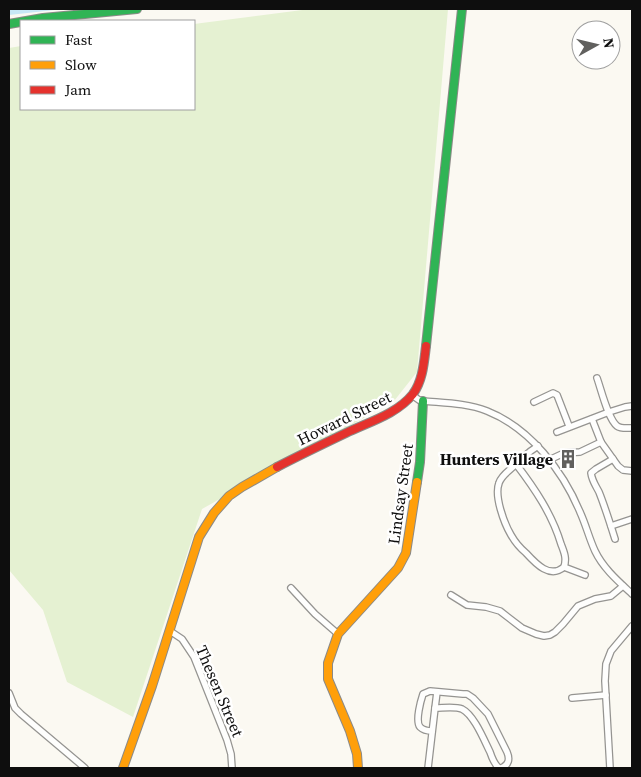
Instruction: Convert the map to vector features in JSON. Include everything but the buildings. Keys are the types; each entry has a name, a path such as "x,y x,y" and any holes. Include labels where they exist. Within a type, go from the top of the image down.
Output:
{"street":[{"path":"32,20 137,9"},
{"name":"Howard Street","path":"123,768 170,631 199,538 208,521 225,500 245,485 306,452 398,408 412,395 422,375 435,271 462,9"},
{"path":"597,378 614,422 623,428 632,428"},
{"path":"534,402 553,393 557,395 569,426"},
{"path":"412,395 423,401 460,404 486,411 512,424 538,446 572,494 596,552 606,569 632,594"},
{"name":"Lindsay Street","path":"358,768 357,754 350,731 328,679 328,663 338,634 398,568 406,553 420,462 423,401"},
{"path":"557,432 609,412 632,406"},
{"path":"592,419 601,442 620,469 632,471"},
{"path":"549,460 562,454 580,452 601,442"},
{"path":"516,464 550,515 556,528 566,557 564,567 560,570 553,572 540,567 516,542 506,526 498,496 498,486 502,476 527,452 538,446"},
{"path":"613,459 591,473 615,539"},
{"path":"611,526 632,519"},
{"path":"564,567 585,575"},
{"path":"451,595 467,605 500,611 522,628 544,636 555,632 578,606 595,599 611,596 623,586"},
{"path":"292,588 315,614 338,634"},
{"path":"610,768 605,671 611,651 632,626"},
{"name":"Thesen Street","path":"170,631 182,640 194,657 232,754 232,768"},
{"path":"432,731 420,728 418,724 418,716 424,694 427,692 437,692 467,694 485,710 496,728 508,755 507,765 500,768 497,767 472,718 465,711 459,708 435,708"},
{"path":"428,768 437,692"},
{"path":"9,693 15,708 21,714 85,768"},
{"path":"572,698 606,696"}],"green space":[{"path":"310,9 448,9 417,372 394,401 202,509 133,717 67,682 43,610 9,570 9,48 20,46 20,110 195,110 195,24"}],"water":[{"path":"9,9 64,9 9,15"}],"traffic: fast":[{"path":"32,20 137,9"},
{"path":"426,346 462,9"},
{"path":"9,24 20,22"},
{"path":"417,482 420,462 423,401"}],"traffic: slow":[{"path":"123,768 152,686 199,537 214,513 229,496 277,467"},
{"path":"358,768 357,754 350,731 328,679 328,663 338,634 398,568 406,553 417,482"}],"traffic: jam":[{"path":"277,467 399,407 413,394 419,383 426,346"}],"place":[{"name":"Hunters Village","path":"568,459"}]}
